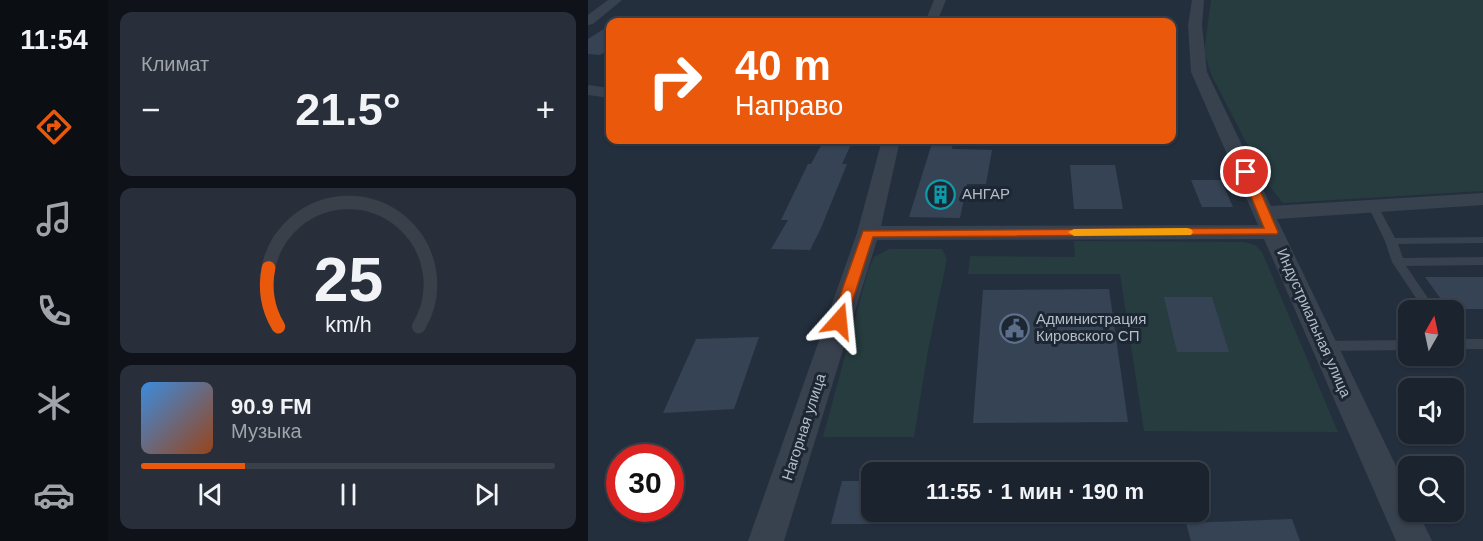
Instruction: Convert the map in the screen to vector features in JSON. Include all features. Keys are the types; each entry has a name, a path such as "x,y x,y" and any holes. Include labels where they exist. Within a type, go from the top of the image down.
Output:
{"street":[{"path":"588,21 616,0"},
{"path":"933,18 940,0"},
{"name":"Индустриальная улица","path":"1198,0 1195,26 1199,72 1414,541"},
{"path":"588,90 606,92"},
{"name":"Нагорная улица","path":"766,541 868,233 890,144"},
{"path":"868,233 1269,222 1374,208 1483,199"}],"lane":[{"path":"1374,208 1391,241 1398,262 1423,300"},
{"path":"1391,241 1483,240"},
{"path":"1398,262 1483,261"},
{"path":"1464,344 1483,344"},
{"path":"1324,346 1398,345"}],"green space":[{"path":"1211,0 1483,0 1483,191 1283,203 1267,183 1211,74 1204,52"},
{"path":"1074,241 1244,242 1255,245 1262,252 1338,432 1144,431 1120,274 968,274 970,256 1075,257"},
{"path":"889,249 942,249 947,259 928,350 914,437 823,437 868,271 874,257"}],"building":[{"path":"606,28 606,51 600,55 588,54 588,39"},
{"path":"822,144 851,144 842,164 847,164 810,250 771,249 788,220 781,220 808,164 811,164"},
{"name":"АНГАР","path":"932,144 953,144 952,149 992,150 986,184 967,184 960,218 909,217"},
{"path":"1070,165 1115,165 1123,209 1074,209"},
{"path":"1191,180 1221,180 1233,207 1202,207"},
{"path":"1425,277 1483,277 1483,309 1464,309 1464,300 1442,300"},
{"path":"1109,289 1128,422 973,423 983,290"},
{"path":"1164,297 1212,297 1229,352 1177,352"},
{"path":"759,337 734,409 663,413 696,339"},
{"path":"842,481 861,481 861,522 872,522 872,524 831,524"},
{"path":"1292,519 1300,541 1191,541 1186,523"}],"slow traffic":[{"path":"1074,232 1187,232"}],"place":[{"name":"АНГАР","path":"941,194"},
{"name":"Администрация Кировского СП","path":"1015,328"}],"route":[{"path":"839,321 868,233 1272,232 1246,172"}]}
